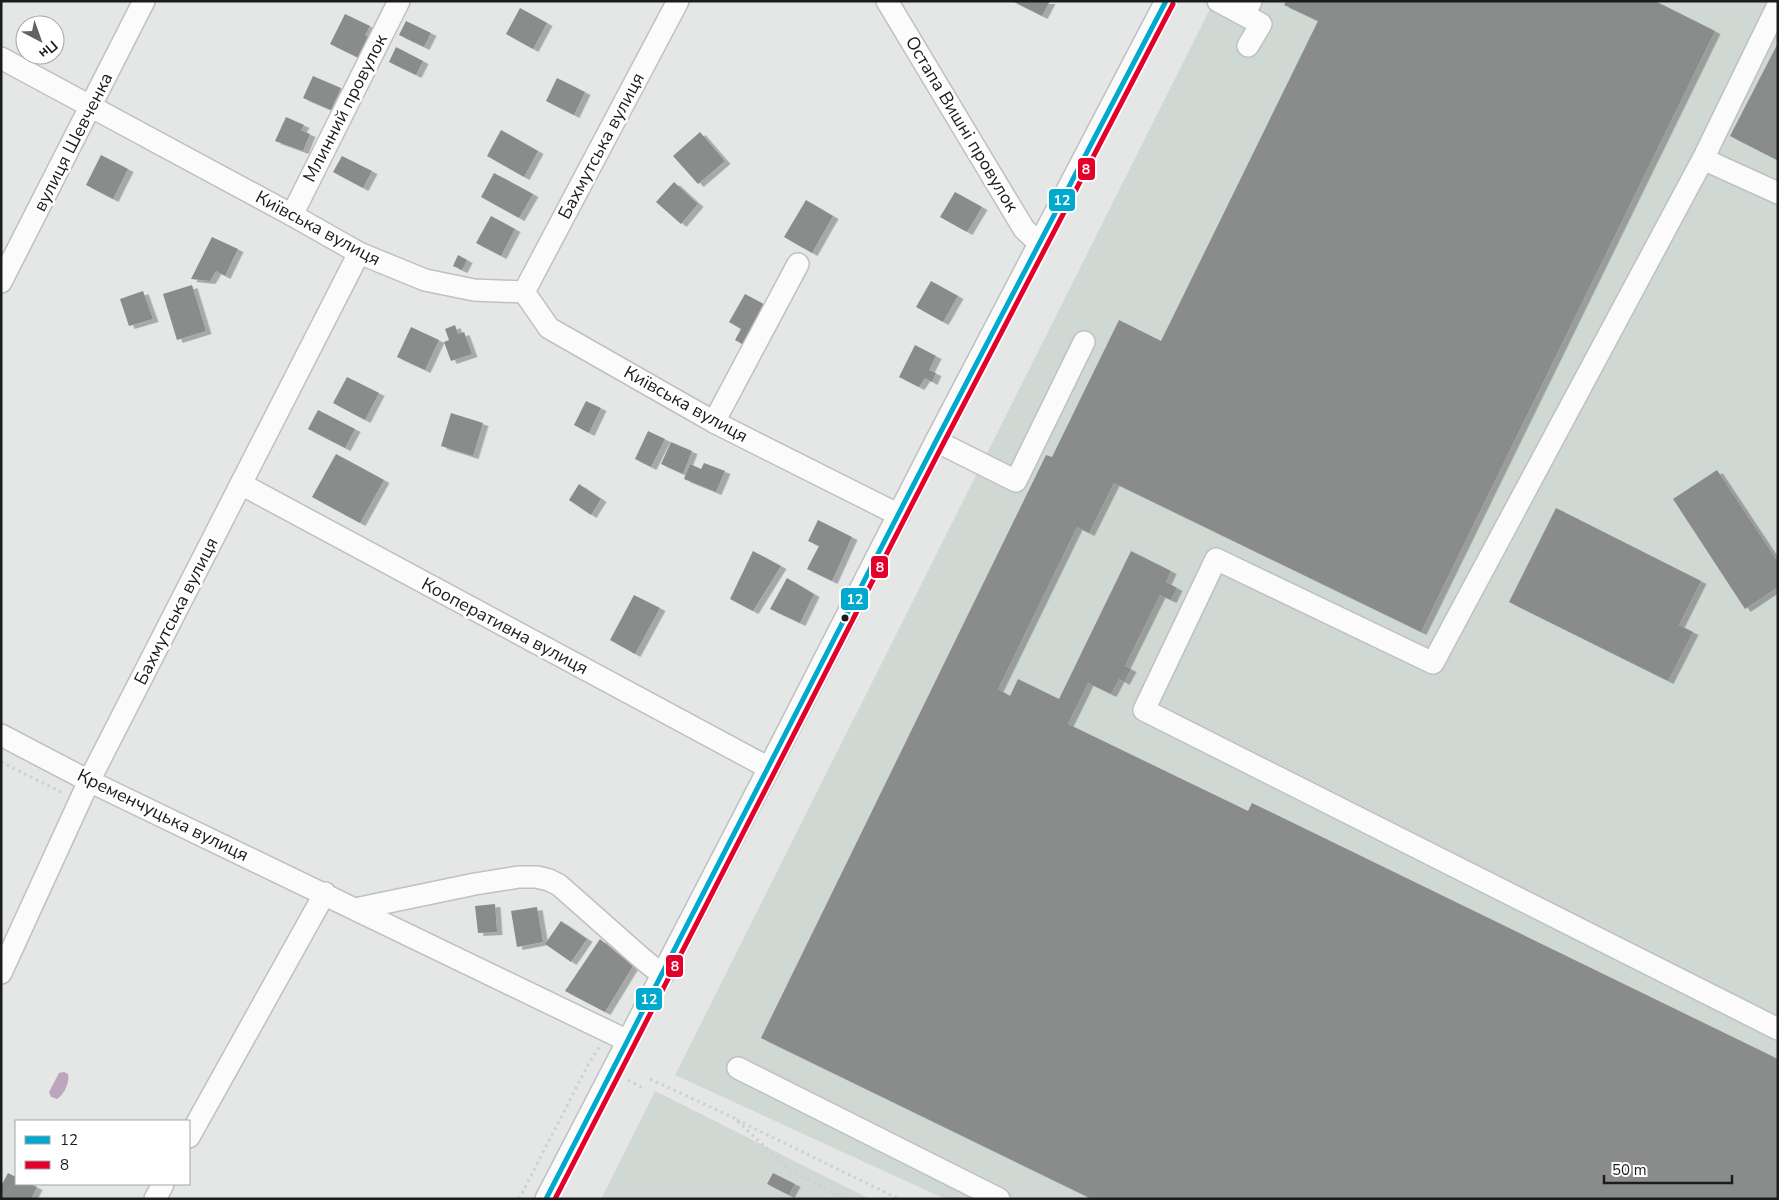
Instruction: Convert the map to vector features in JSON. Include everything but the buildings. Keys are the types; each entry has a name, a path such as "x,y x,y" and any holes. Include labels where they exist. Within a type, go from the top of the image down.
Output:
{"street":[{"name":"вулиця Шевченка","path":"1,282 144,1"},
{"name":"Млинний провулок","path":"292,215 399,1"},
{"name":"Бахмутська вулиця","path":"524,292 678,1"},
{"name":"Остапа Вишні провулок","path":"887,1 1024,229 1040,244"},
{"path":"546,1199 619,1036 662,975 936,441 1166,1"},
{"path":"1218,1 1248,8 1261,24 1248,46"},
{"path":"1778,5 1703,158 1433,664 1216,559 1144,710 1778,1029"},
{"name":"Київська вулиця","path":"1,58 359,253 425,280 474,290 524,292 550,328 714,422 899,514"},
{"path":"1703,158 1778,193"},
{"name":"Бахмутська вулиця","path":"1,973 79,801 359,253"},
{"path":"714,422 798,264"},
{"path":"936,441 1016,481 1084,342"},
{"name":"Кооперативна вулиця","path":"241,484 769,768"},
{"name":"Кременчуцька вулиця","path":"1,735 89,781 619,1036"},
{"path":"355,909 475,884 519,877 536,877 549,880 558,885 662,975"},
{"path":"190,1135 325,893"},
{"path":"738,1068 999,1199"},
{"path":"154,1199 162,1185"}],"path":[{"path":"1,762 79,801"},
{"path":"519,1199 589,1063 619,1036"},
{"path":"650,1079 899,1199"},
{"path":"734,1118 790,1170 847,1199"}],"shaded area":[{"path":"1214,1 1778,1 1778,1199 945,1199 675,1075"},
{"path":"64,1072 68,1074 66,1088 57,1099 51,1097 49,1092 59,1073"},
{"path":"655,1091 870,1199 601,1199"}],"transit line":[{"name":"12","path":"546,1199 936,441 1166,1"},
{"name":"8","path":"555,1199 943,444 1173,4"}]}
